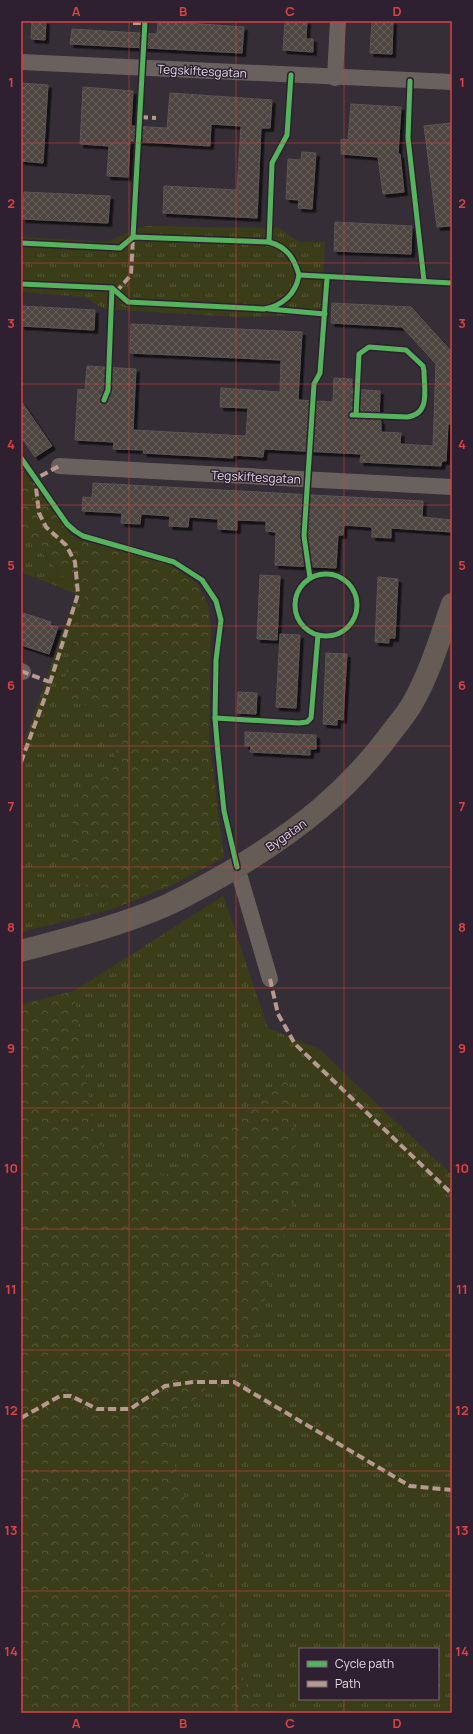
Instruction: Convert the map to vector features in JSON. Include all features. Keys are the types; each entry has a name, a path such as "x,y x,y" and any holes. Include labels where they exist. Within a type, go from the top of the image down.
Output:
{"street":[{"path":"335,78 338,21"},
{"name":"Tegskiftesgatan","path":"21,62 335,78 452,82"},
{"name":"Tegskiftesgatan","path":"59,466 452,487"},
{"name":"Bygatan","path":"21,951 101,929 165,906 196,891 237,867 276,843 312,816 351,781 384,743 411,705 432,663 452,604"},
{"path":"237,867 270,979"}],"green space":[{"path":"144,226 279,228 299,242 325,242 322,315 238,317 105,309 84,297 21,292 21,237 106,242"},
{"path":"22,469 71,535 80,540 169,564 197,583 208,603 211,627 209,738 224,857 174,884 113,909 71,872 73,822 85,787 112,773 119,737 108,708 59,701 86,591 64,577 21,530"},
{"path":"21,530 64,577 86,591 71,651 108,708 119,737 112,773 85,787 73,822 71,872 113,909 21,932 21,751 76,594 21,572"},
{"path":"223,896 268,1028 319,1049 452,1175 452,1713 288,1713 251,1702 163,1433 254,1337 287,1075 165,1176 95,1143 74,991"},
{"path":"74,991 95,1143 165,1176 287,1075 300,1179 254,1337 164,1433 251,1702 288,1713 21,1713 21,1004"}],"building":[{"path":"32,21 46,21 45,40 31,39"},
{"path":"158,21 244,27 242,53 70,44 72,29 157,34"},
{"path":"285,21 307,21 306,39 313,39 313,52 283,50"},
{"path":"372,21 393,21 392,54 370,53"},
{"path":"21,83 48,85 43,163 21,161"},
{"path":"83,87 133,91 131,126 167,128 170,93 272,100 270,128 261,128 257,218 163,213 164,186 237,190 241,126 211,124 210,146 130,141 128,177 107,176 109,146 80,144"},
{"path":"351,104 401,107 398,155 400,154 404,192 383,194 378,157 341,154 341,139 348,140"},
{"path":"451,123 452,226 437,227 424,126"},
{"path":"302,152 316,153 312,209 298,208 299,200 286,199 288,159 301,160"},
{"path":"24,192 110,196 108,223 22,219"},
{"path":"335,222 412,226 411,254 334,251"},
{"path":"332,303 411,307 452,352 452,424 448,424 446,461 442,461 441,466 360,462 361,454 264,449 263,457 233,455 233,458 143,453 144,450 113,449 114,442 75,440 78,389 85,390 87,366 136,369 133,430 246,436 248,408 220,407 221,388 280,392 281,360 130,353 131,324 302,332 298,400 333,402 334,378 352,379 352,389 380,391 379,420 381,421 381,432 401,433 400,444 433,446 436,364 402,327 331,323"},
{"path":"21,306 95,310 94,330 21,326"},
{"path":"21,401 52,446 35,457 21,437"},
{"path":"93,483 423,501 422,517 452,520 452,532 391,528 391,538 372,537 372,527 344,525 343,535 338,535 336,568 275,565 276,532 266,531 266,521 237,520 237,530 218,529 218,519 189,517 188,527 169,526 170,516 141,514 140,524 121,523 122,513 82,511 83,497 92,498"},
{"path":"260,575 280,576 277,640 257,639"},
{"path":"378,577 398,579 395,638 389,638 389,643 375,642"},
{"path":"23,613 51,622 50,625 58,627 49,654 21,645 21,620"},
{"path":"280,634 300,635 296,708 276,707"},
{"path":"326,653 347,654 343,720 337,719 337,725 323,724"},
{"path":"238,692 257,693 256,714 237,713"},
{"path":"245,732 316,735 316,749 310,749 310,755 250,752 251,746 245,746"}],"marked path":[{"path":"133,23 145,23"},
{"path":"140,117 156,118"},
{"path":"116,292 131,275 133,237"},
{"path":"21,762 48,689 78,594 75,562 66,545 46,527 39,513 35,479 59,466"},
{"path":"21,671 50,682"},
{"path":"270,979 278,1014 295,1044 452,1194"},
{"path":"21,1418 60,1396 71,1396 97,1409 130,1409 165,1386 193,1382 234,1382 410,1486 452,1490"}],"cycle path":[{"path":"133,237 145,21"},
{"path":"269,242 272,163 287,135 291,75"},
{"path":"410,81 408,138 424,281"},
{"path":"21,243 120,248 133,237 269,242 281,247 289,254 295,263 299,275 295,288 287,298 277,305 264,309 128,302 112,288 21,284"},
{"path":"299,275 452,283"},
{"path":"310,578 304,536 314,384 320,373 327,278"},
{"path":"104,400 108,390 112,288"},
{"path":"269,309 325,314"},
{"path":"352,415 407,417 415,415 420,411 424,400 425,385 423,366 406,350 369,347 359,354 356,415"},
{"path":"21,458 67,524 75,531 83,536 174,562 202,580 216,601 221,620 216,660 215,718 224,811 237,867"},
{"path":"320,574 332,574 348,583 355,593 357,605 355,617 348,627 332,636 320,636 309,631 300,622 295,611 295,599 300,588 309,579 320,574"},
{"path":"215,718 299,723 307,722 311,718 318,635"}]}
